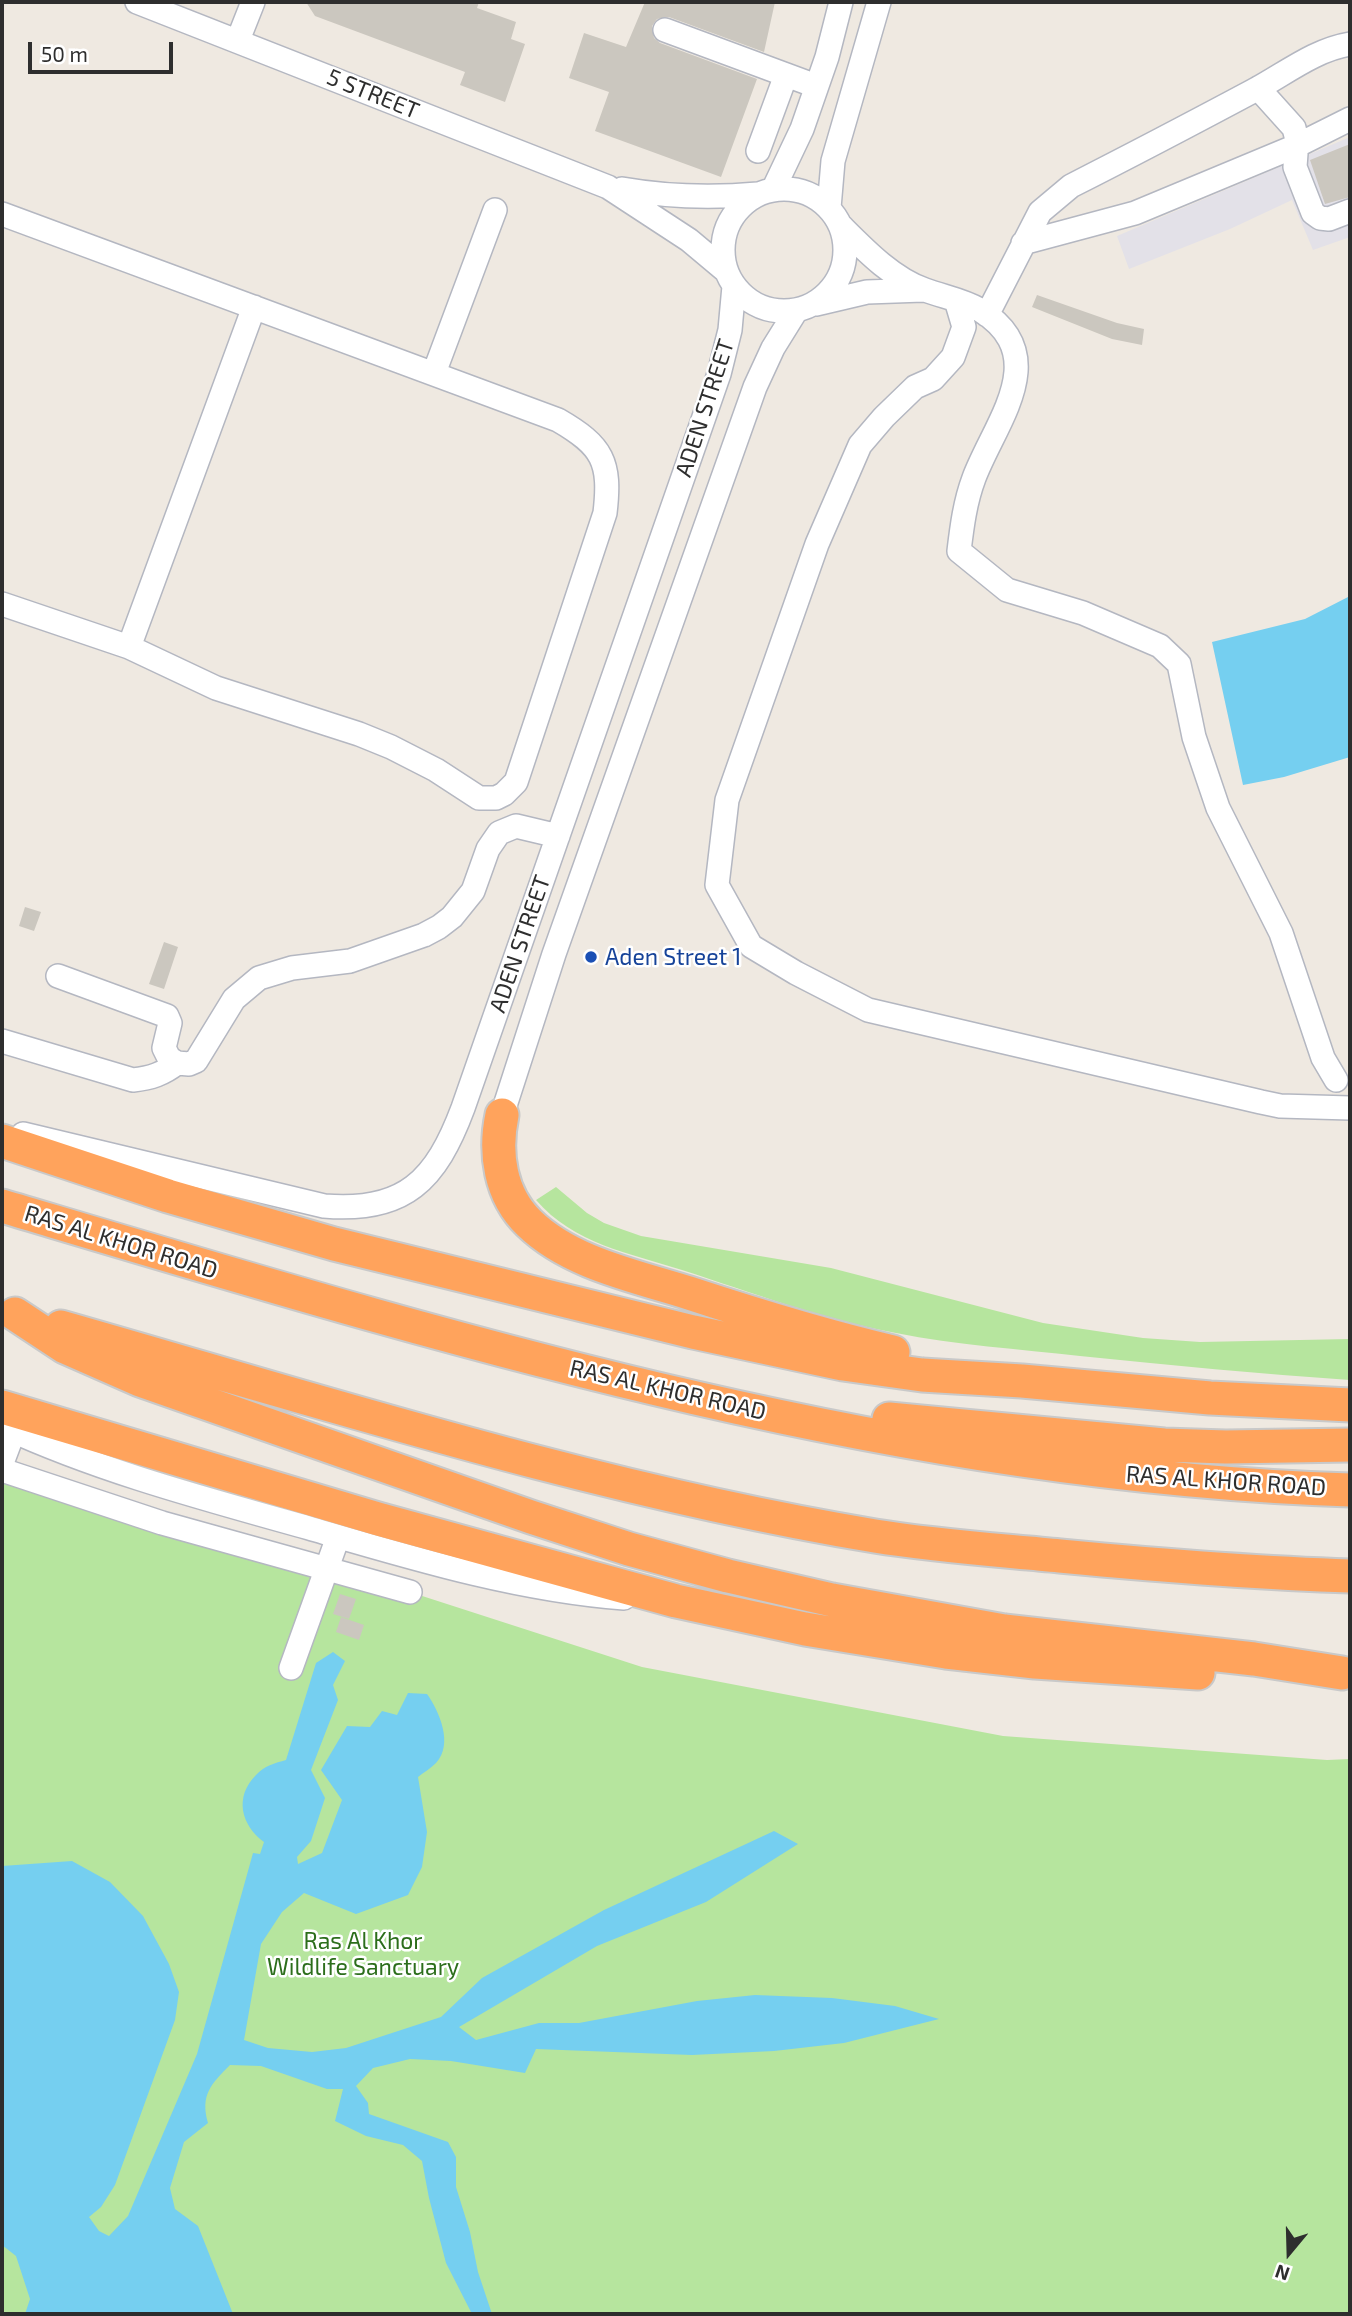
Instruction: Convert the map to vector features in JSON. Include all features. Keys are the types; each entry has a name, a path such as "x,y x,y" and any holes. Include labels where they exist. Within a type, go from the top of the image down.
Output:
{"highway":[{"path":"502,1115 498,1151 502,1179 528,1222 564,1249 635,1276 808,1330 1022,1381"},
{"path":"2,1141 168,1196 334,1244 693,1332 843,1364 922,1375 1210,1398 1350,1405"},
{"name":"RAS AL KHOR ROAD","path":"2,1206 440,1335 799,1421 894,1440 1124,1475 1350,1490"},
{"path":"8,1312 492,1451 783,1520 878,1537 966,1548 1208,1569 1350,1576"},
{"path":"8,1312 65,1347 140,1380 531,1517 629,1549 728,1576 832,1600 1004,1631 1254,1659 1346,1674"},
{"path":"799,1421 891,1419 1164,1445 1350,1445"},
{"path":"6,1421 676,1601 805,1629 946,1652 1035,1662 1183,1673 1346,1674"}],"street":[{"name":"5 STREET","path":"137,2 608,187 679,233 730,278"},
{"path":"239,40 253,2"},
{"path":"765,192 802,129 842,2"},
{"path":"805,308 831,291 842,271 846,249 835,217 833,161 879,2"},
{"path":"665,30 817,86"},
{"path":"987,315 1040,212 1070,186 1305,61 1350,44"},
{"path":"758,151 786,75"},
{"path":"1258,88 1294,128 1297,174 1313,213 1320,218 1329,219 1350,211"},
{"path":"1023,243 1135,213 1296,146 1350,119"},
{"name":"5 STREET","path":"608,187 658,195 708,198 765,192"},
{"path":"923,290 867,292 805,308 773,311 751,302 730,278 722,253 723,244 731,218 743,204 765,192 793,189 813,195 875,258 923,290 956,300 987,315 1013,342 1016,385 974,477 962,517 959,551 1007,590 1083,613 1160,646 1179,664 1194,737 1218,808 1281,933 1320,1049 1336,1080"},
{"path":"433,373 495,210"},
{"path":"2,214 558,420 586,436 602,458 609,481 605,513 516,782 511,789 496,798 478,798 436,770 359,734 216,688 129,647 2,604"},
{"name":"ADEN STREET","path":"2,1130 324,1206 350,1209 369,1206 402,1194 430,1172 442,1157 452,1137 719,374 730,330 730,278"},
{"path":"956,300 964,327 953,357 933,379 915,387 860,445 817,544 727,800 718,885 751,946 868,1010 1280,1106 1350,1108"},
{"path":"129,647 254,307"},
{"name":"ADEN STREET","path":"502,1115 554,954 755,387 773,348 805,308"},
{"path":"58,975 167,1016 170,1023 164,1048 169,1058 177,1063 189,1064 196,1061 234,999 259,978 292,968 331,965 360,958 424,935 452,917 473,891 488,849 499,833 516,826 558,835"},
{"path":"2,1041 133,1080 164,1073 177,1063"},
{"path":"2,1463 6,1421 102,1465 338,1536 531,1585 596,1596 676,1601"},
{"path":"2,1470 162,1523 410,1592"},
{"path":"291,1668 338,1536"}],"shaded area":[{"path":"1350,137 1350,237 1313,250 1292,200 1230,229 1129,269 1117,236"}],"green space":[{"path":"556,1187 587,1213 604,1223 641,1236 831,1268 1043,1323 1143,1338 1200,1342 1350,1339 1350,1380 988,1346 868,1327 788,1305 623,1252 585,1237 551,1215 536,1200"},
{"name":"Ras Al Khor Wildlife Sanctuary","path":"2,1463 642,1667 1003,1736 1327,1760 1350,1759 1350,2314 2,2314"}],"water":[{"path":"1350,596 1350,757 1284,777 1243,785 1212,642 1305,619"},
{"path":"333,1652 345,1661 333,1685 338,1700 311,1770 325,1798 311,1841 297,1857 298,1864 322,1853 342,1800 321,1770 347,1726 370,1727 382,1711 397,1715 408,1693 427,1694 440,1718 444,1737 441,1755 434,1765 418,1777 427,1832 422,1867 408,1895 356,1914 304,1893 282,1912 261,1944 244,2040 268,2048 312,2052 346,2048 441,2017 482,1978 604,1910 774,1831 798,1844 706,1902 597,1946 459,2027 476,2040 539,2023 579,2023 697,2001 755,1995 832,1998 895,2006 939,2019 844,2043 774,2051 692,2055 536,2049 525,2073 451,2061 410,2059 373,2068 356,2086 368,2103 369,2114 448,2142 456,2157 456,2187 492,2314 472,2314 446,2263 422,2161 403,2145 366,2136 335,2121 343,2089 327,2089 261,2066 230,2065 217,2078 206,2097 208,2123 184,2142 170,2188 175,2209 198,2226 233,2314 25,2314 30,2299 16,2256 2,2245 2,1866 72,1861 110,1882 143,1916 169,1964 179,1992 175,2020 115,2185 101,2207 89,2217 99,2231 109,2236 128,2216 197,2054 253,1853 260,1854 264,1842 246,1819 243,1810 245,1792 259,1772 286,1760 316,1663"}],"building":[{"path":"306,2 479,2 477,8 516,22 511,39 525,44 505,102 460,85 465,72 315,16"},
{"path":"645,2 775,2 764,52 669,17 657,19 652,26 654,38 660,43 757,79 721,177 595,131 609,92 569,78 584,33 626,47"},
{"path":"1350,144 1350,197 1325,204 1310,160"},
{"path":"1037,295 1117,323 1144,329 1142,345 1112,339 1032,307"},
{"path":"25,907 41,912 34,931 19,926"},
{"path":"164,942 178,947 164,989 149,984"},
{"path":"340,1594 356,1599 349,1619 333,1614"},
{"path":"341,1617 364,1625 359,1640 336,1632"}],"place":[{"name":"Aden Street 1","path":"591,957"}]}
